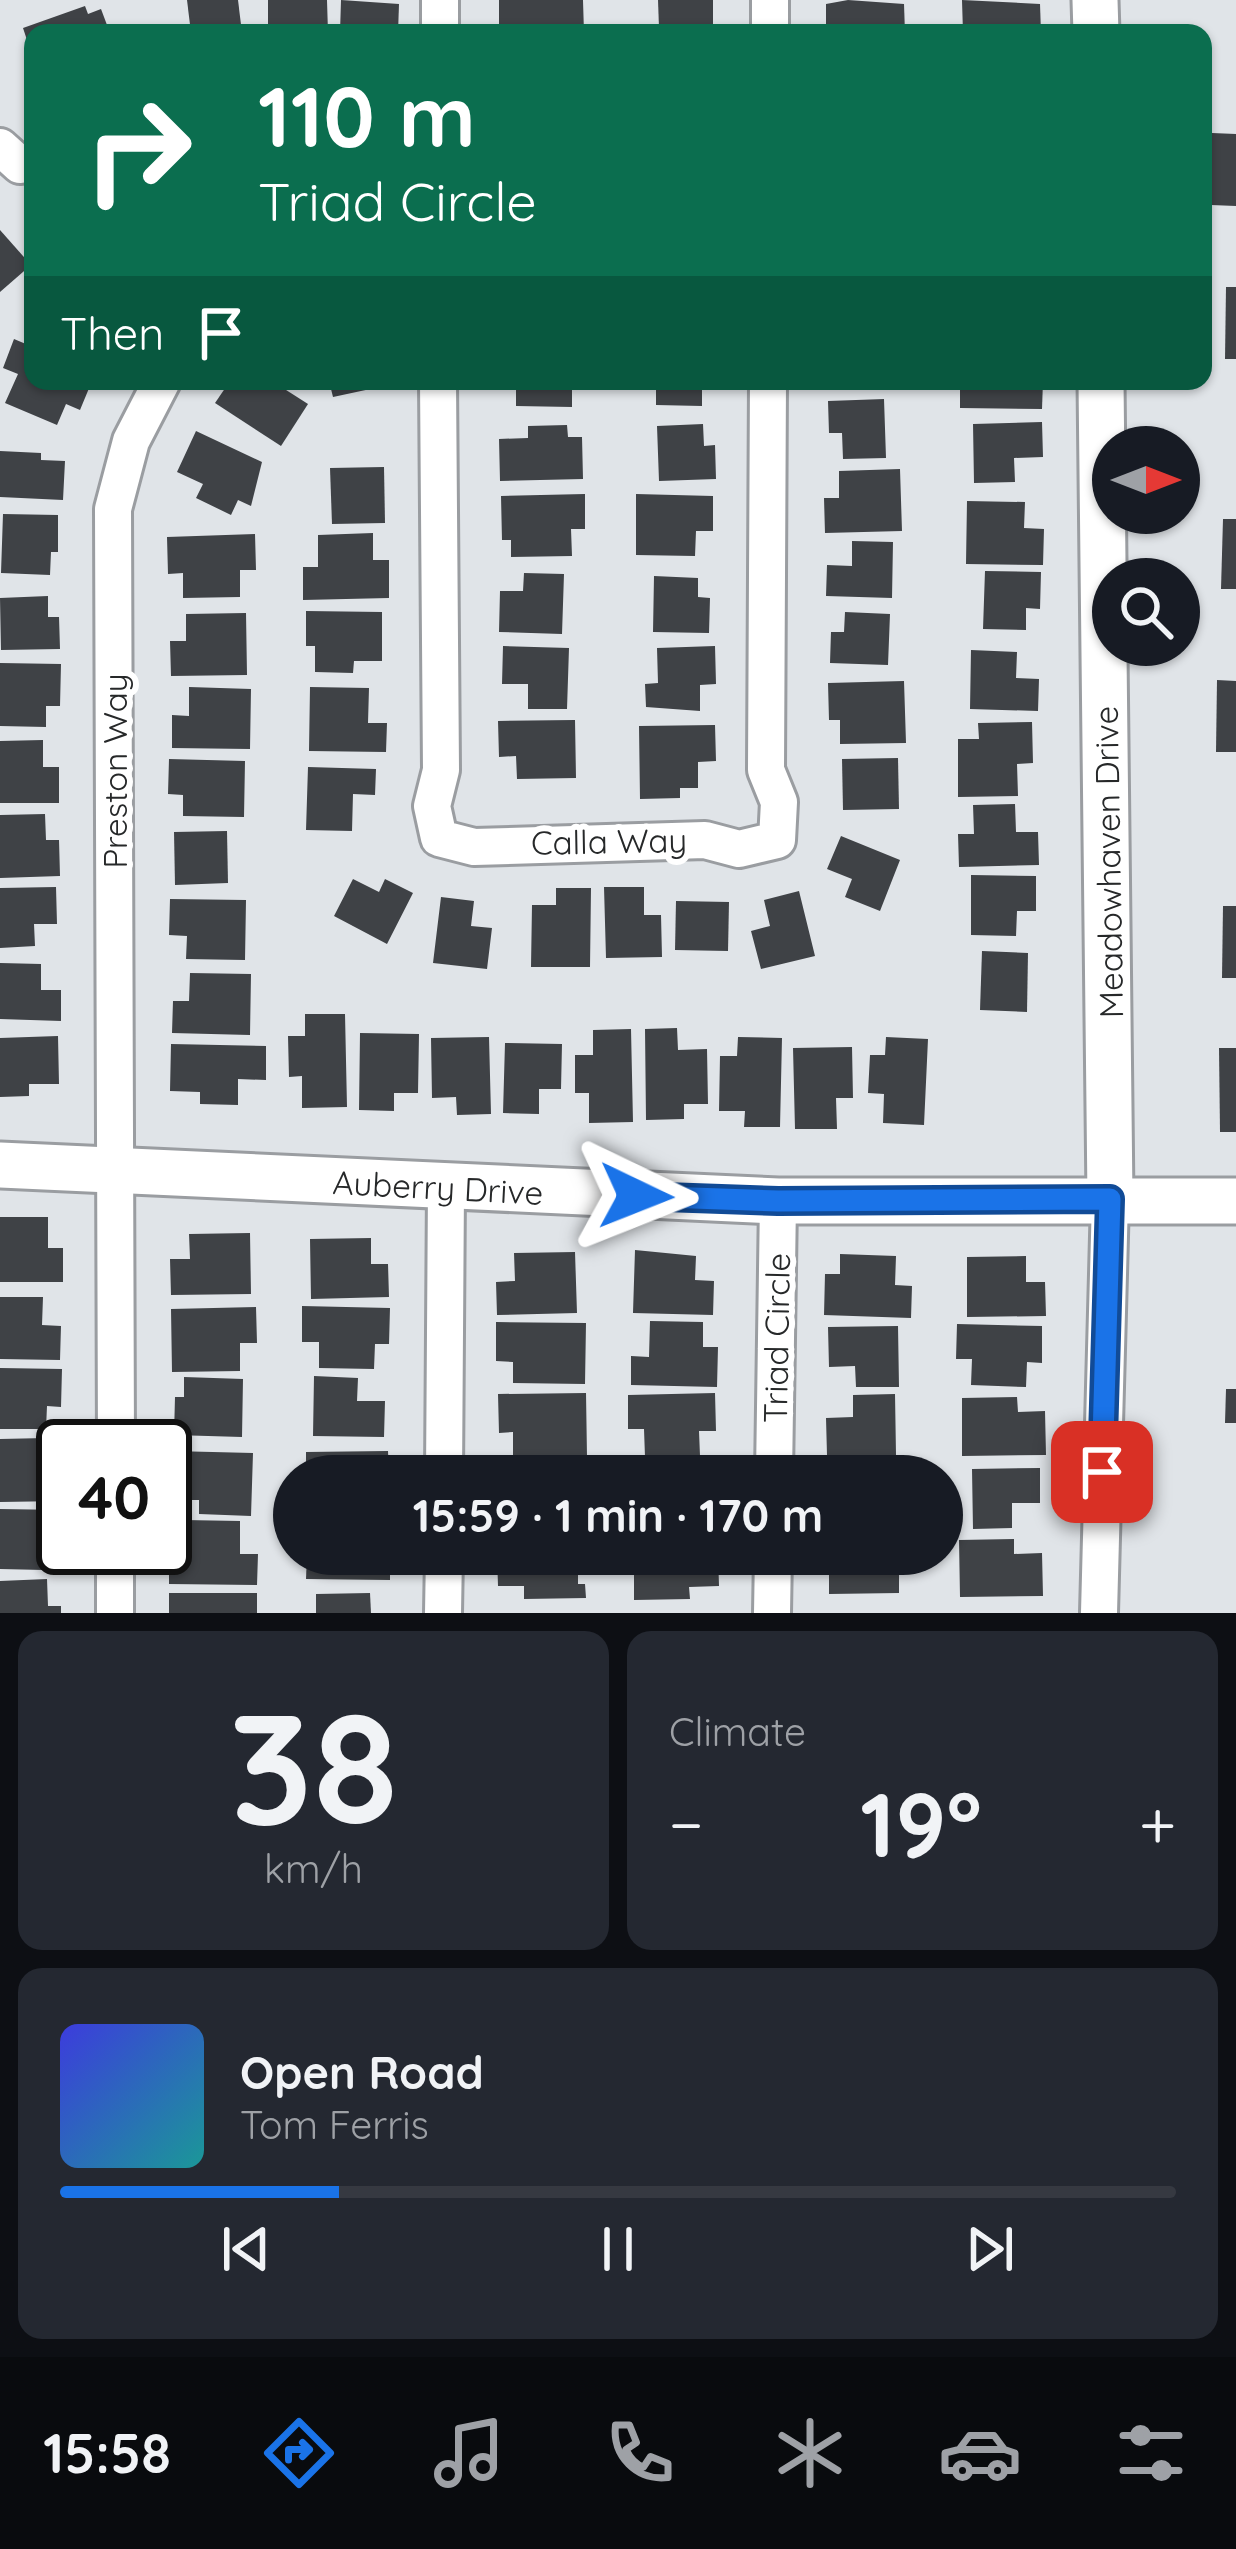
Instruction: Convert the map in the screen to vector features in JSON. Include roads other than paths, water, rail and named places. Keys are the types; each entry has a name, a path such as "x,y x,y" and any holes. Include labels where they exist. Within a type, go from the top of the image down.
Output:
{"street":[{"name":"Preston Way","path":"116,1419 113,509 131,441 157,390"},
{"name":"Calla Way","path":"438,390 441,770 432,806 439,838 474,848 705,840 739,849 777,840 779,802 766,770 768,390"},
{"name":"Meadowhaven Drive","path":"1101,390 1110,1199"},
{"name":"Auberry Drive","path":"0,1165 778,1201 1236,1201"},
{"path":"445,1455 446,1188"},
{"path":"1099,1613 1110,1199"},
{"name":"Triad Circle","path":"774,1455 778,1201"},
{"path":"115,1613 116,1575"},
{"path":"443,1613 444,1575"},
{"path":"772,1613 773,1575"}]}
